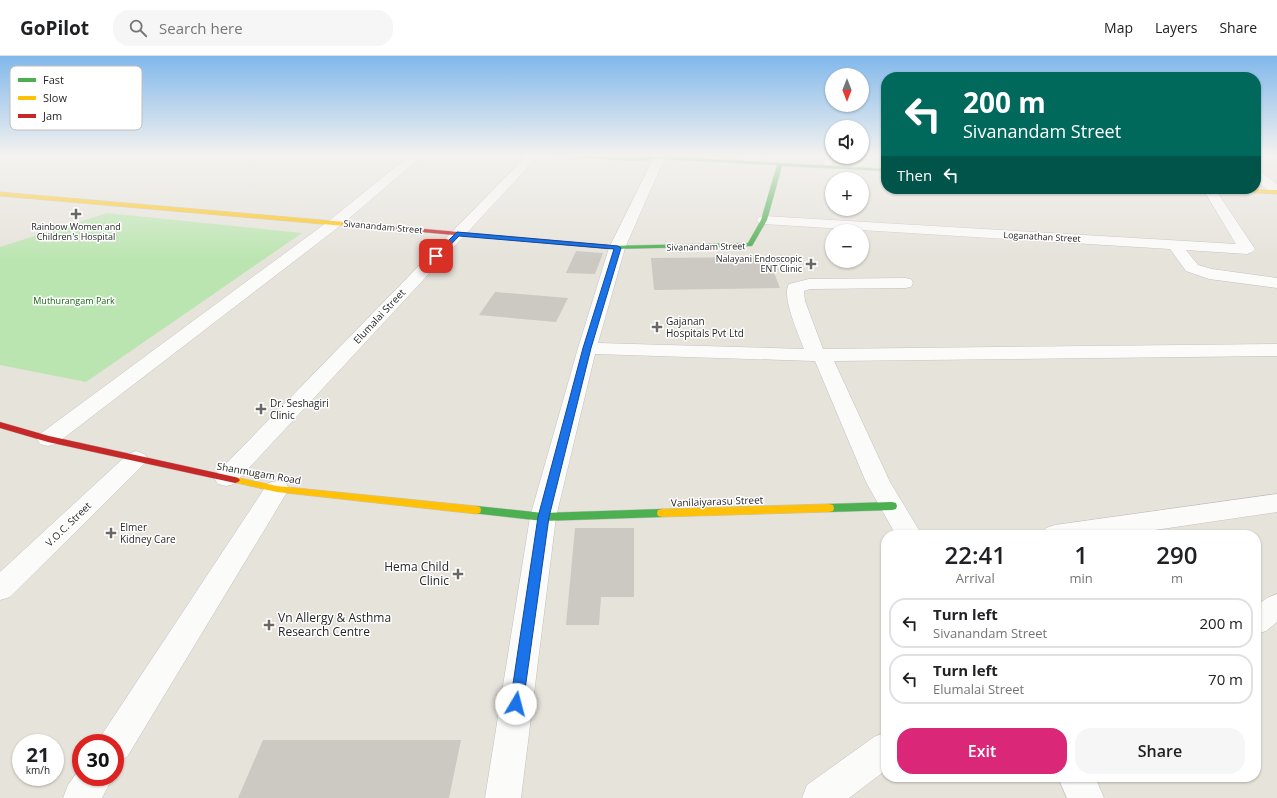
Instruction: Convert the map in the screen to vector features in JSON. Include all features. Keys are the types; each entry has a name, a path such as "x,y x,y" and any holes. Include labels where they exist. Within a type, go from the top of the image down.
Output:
{"street":[{"path":"48,439 335,223 375,190"},
{"name":"Elumalai Street","path":"226,478 500,190"},
{"path":"503,798 544,517 587,348 618,248 639,190"},
{"name":"Sivanandam Street","path":"0,194 618,248 750,246 764,220 773,190"},
{"name":"Loganathan Street","path":"764,220 1248,249 1212,194"},
{"path":"1175,245 1192,268 1209,274 1277,283"},
{"path":"905,282 809,284 795,288 796,300 819,355 878,482 907,530"},
{"path":"587,348 819,355 1277,350"},
{"name":"Shanmugam Road","path":"0,425 48,439 277,489 544,517"},
{"name":"V.O.C. Street","path":"0,589 136,459"},
{"path":"122,734 277,489"},
{"path":"1102,530 1277,503"},
{"name":"Vanilaiyarasu Street","path":"544,517 892,506"},
{"path":"1261,618 1277,606"},
{"path":"820,798 881,753"},
{"path":"1078,782 1086,798"},
{"path":"81,798 89,786"}],"green space":[{"name":"Muthurangam Park","path":"107,213 302,233 86,382 0,365 0,247"}],"building":[{"path":"576,251 603,253 595,274 566,273"},
{"path":"768,257 780,288 654,290 651,258"},
{"path":"495,292 568,298 556,322 479,315"},
{"path":"575,528 634,528 634,597 601,597 599,625 566,625"},
{"path":"263,740 461,740 449,798 238,798"}],"traffic: fast":[{"path":"609,247 750,245 764,220 773,190"},
{"path":"829,508 892,506"},
{"path":"476,510 543,517 662,513"}],"traffic: slow":[{"path":"1261,191 1277,192"},
{"path":"0,194 345,224"},
{"path":"235,480 277,489 476,510"},
{"path":"662,513 829,508"}],"traffic: jam":[{"path":"345,224 609,247"},
{"path":"0,425 48,439 235,480"}],"place":[{"name":"Rainbow Women and Children's Hospital","path":"76,214"},
{"name":"Nalayani Endoscopic ENT Clinic","path":"811,264"},
{"name":"Gajanan Hospitals Pvt Ltd","path":"657,327"},
{"name":"Dr. Seshagiri Clinic","path":"261,409"},
{"name":"Elmer Kidney Care","path":"111,533"},
{"name":"Hema Child Clinic","path":"458,574"},
{"name":"Vn Allergy & Asthma Research Centre","path":"269,625"}],"route":[{"path":"436,256 457,234 618,248 587,348 544,517 516,704"}]}
